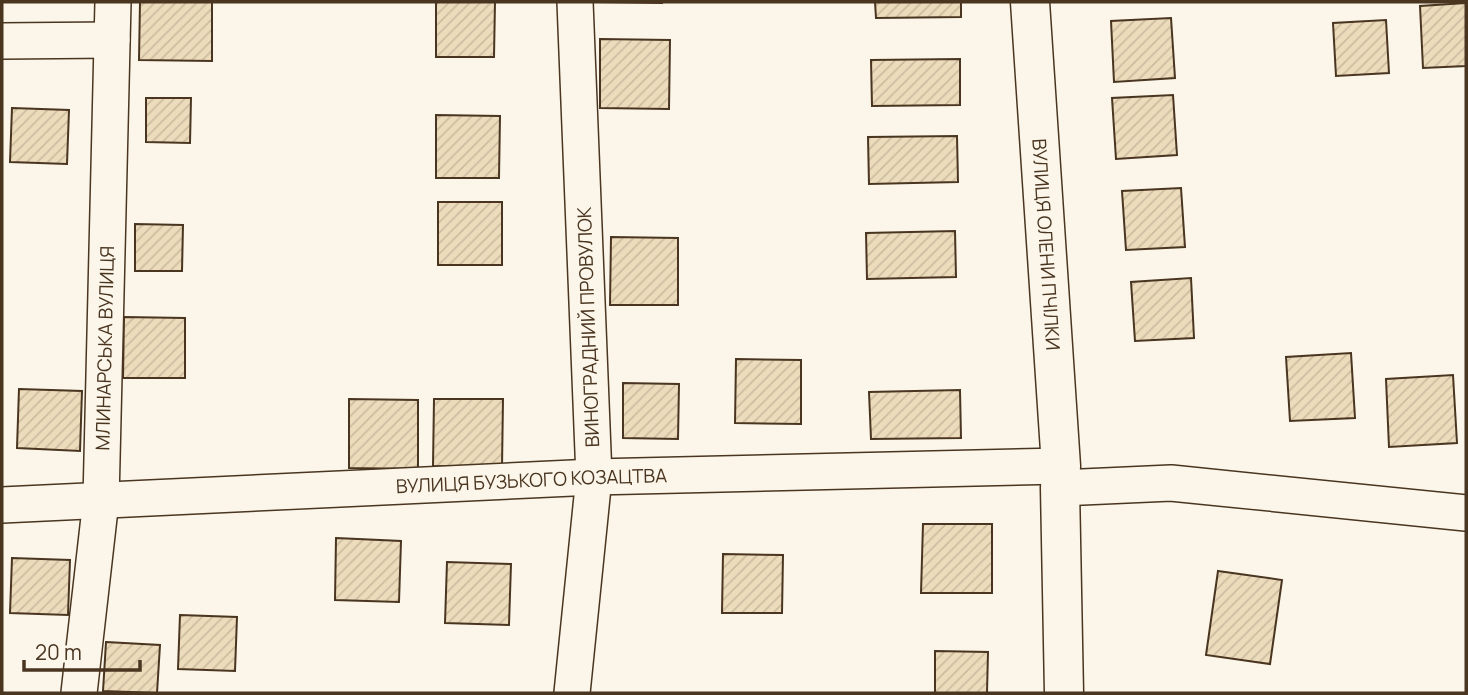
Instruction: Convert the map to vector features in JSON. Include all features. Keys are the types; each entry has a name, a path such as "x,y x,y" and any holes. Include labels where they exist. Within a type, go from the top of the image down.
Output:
{"street":[{"name":"МЛИНАРСЬКА ВУЛИЦЯ","path":"79,693 101,500 113,2"},
{"name":"ВИНОГРАДНИЙ ПРОВУЛОК","path":"572,693 594,477 575,2"},
{"name":"ВУЛИЦЯ ОЛЕНИ ПЧІЛКИ","path":"1030,2 1060,477 1064,693"},
{"path":"2,41 112,40"},
{"name":"ВУЛИЦЯ БУЗЬКОГО КОЗАЦТВА","path":"2,505 594,477 1060,477"},
{"path":"1060,477 1171,483 1466,513"}],"building":[{"path":"140,2 212,2 212,61 139,60"},
{"path":"436,2 495,2 494,57 436,57"},
{"path":"598,2 662,2 662,3"},
{"path":"875,2 961,2 961,17 876,18"},
{"path":"1466,3 1466,66 1423,68 1420,6"},
{"path":"1171,18 1175,78 1114,82 1111,21"},
{"path":"1386,20 1389,73 1336,76 1333,23"},
{"path":"600,39 670,40 669,109 600,108"},
{"path":"960,59 960,105 872,106 871,60"},
{"path":"1173,95 1177,155 1116,159 1112,98"},
{"path":"146,98 191,98 190,143 146,142"},
{"path":"12,108 69,110 67,164 10,162"},
{"path":"436,115 500,116 499,178 436,178"},
{"path":"957,136 958,182 869,184 868,137"},
{"path":"1181,188 1185,247 1126,250 1122,191"},
{"path":"438,202 502,202 502,265 438,265"},
{"path":"135,224 183,225 182,271 135,271"},
{"path":"955,231 956,277 867,279 866,233"},
{"path":"611,237 678,238 678,305 610,305"},
{"path":"1191,278 1194,338 1135,341 1131,282"},
{"path":"124,317 185,318 185,378 123,378"},
{"path":"1351,353 1355,418 1290,421 1286,357"},
{"path":"736,359 801,360 801,424 735,423"},
{"path":"1453,375 1457,443 1389,447 1386,379"},
{"path":"623,383 679,384 678,439 623,438"},
{"path":"19,389 82,391 80,451 17,448"},
{"path":"960,390 961,438 871,439 869,392"},
{"path":"349,399 418,400 418,469 349,468"},
{"path":"434,399 503,399 502,467 433,466"},
{"path":"923,524 992,524 992,593 921,593"},
{"path":"336,538 401,541 399,602 335,600"},
{"path":"723,554 783,555 782,613 722,613"},
{"path":"12,558 70,560 68,615 10,613"},
{"path":"447,562 511,564 509,625 445,623"},
{"path":"1218,571 1282,580 1270,664 1206,655"},
{"path":"180,615 237,617 235,671 178,669"},
{"path":"106,642 160,645 157,693 103,691"},
{"path":"935,651 988,652 987,693 935,693"}]}
